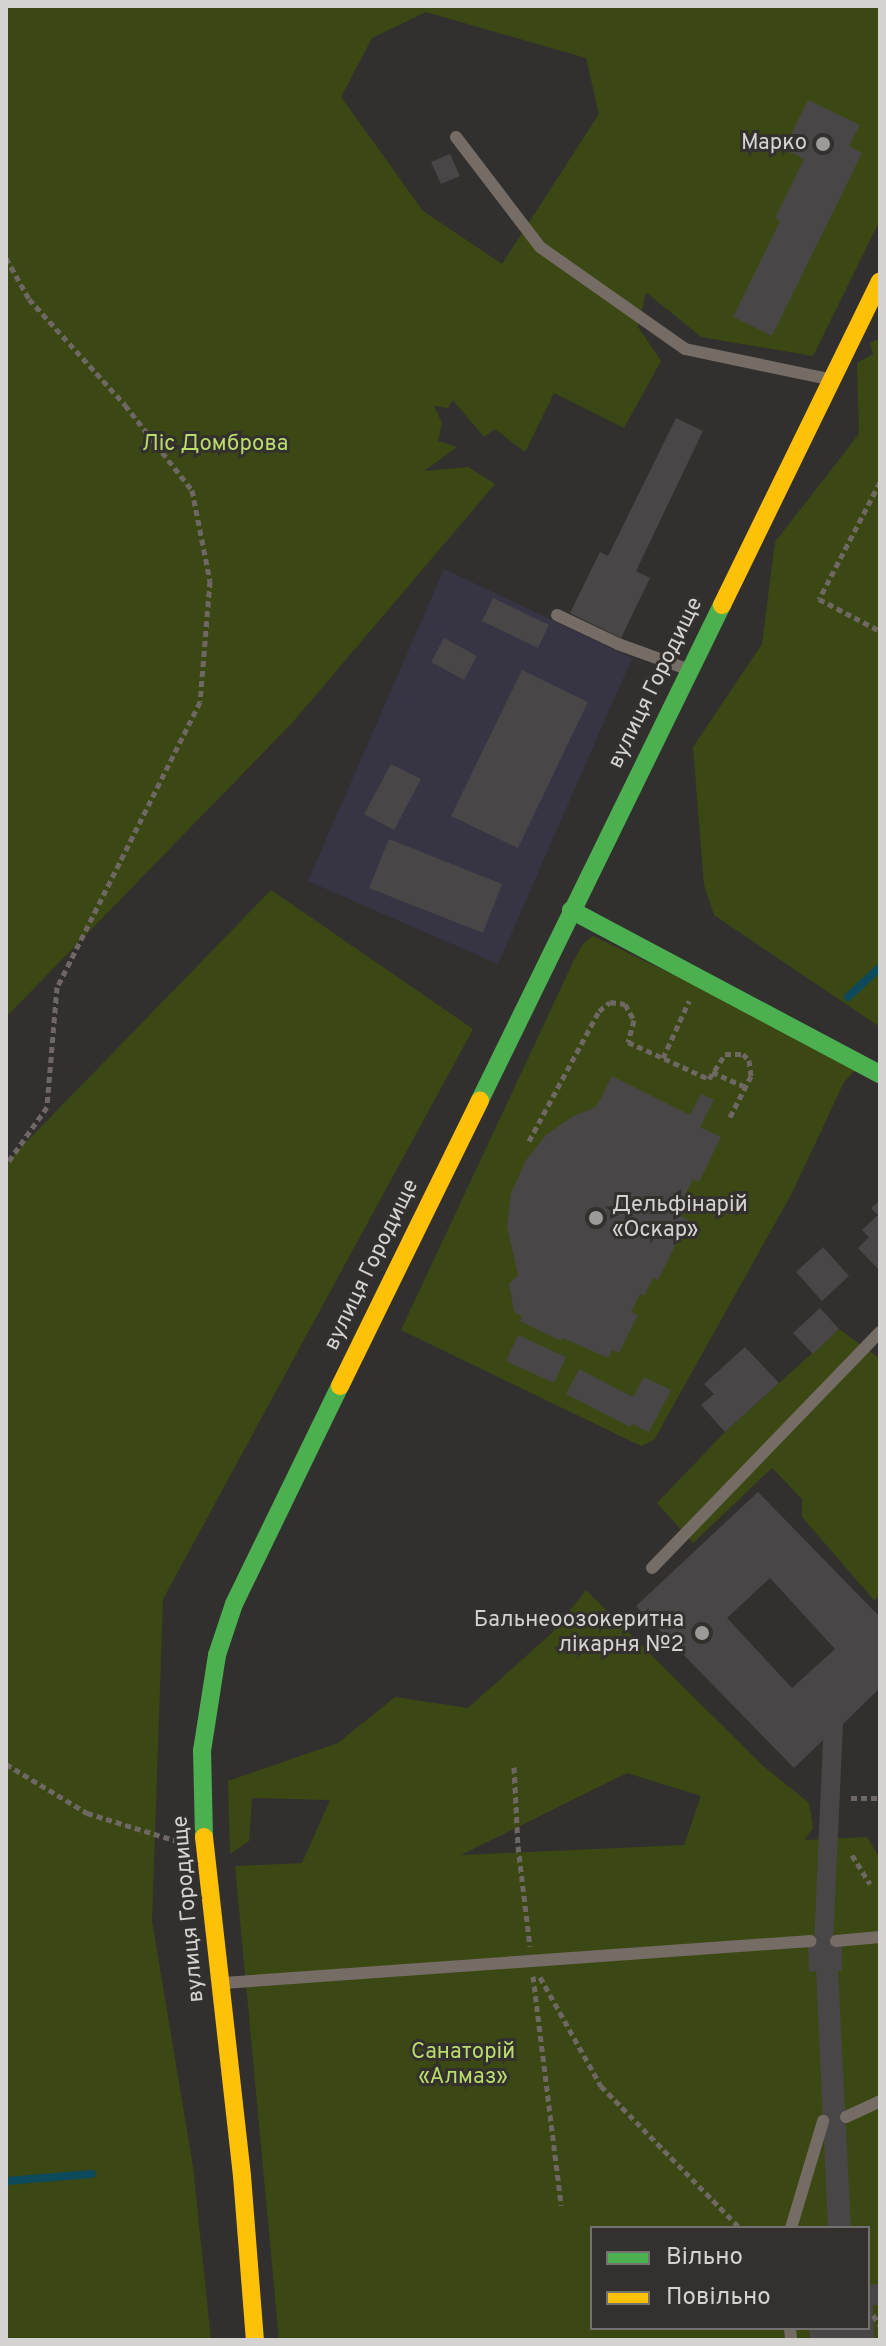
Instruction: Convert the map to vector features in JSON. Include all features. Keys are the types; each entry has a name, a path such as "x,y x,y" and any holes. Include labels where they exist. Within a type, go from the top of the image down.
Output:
{"street":[{"name":"вулиця Городище","path":"255,2340 242,2176 204,1849 202,1751 217,1655 234,1604 880,281"},
{"path":"571,910 880,1074"}],"lane":[{"path":"456,137 540,247 685,349 831,380"},
{"path":"557,615 618,644 689,670"},
{"path":"652,1568 880,1332"},
{"path":"836,1941 880,1937"},
{"path":"219,1984 811,1941"},
{"path":"846,2117 880,2101"},
{"path":"792,2226 823,2121"}],"path":[{"path":"6,258 29,299 125,405 192,490 210,581 200,702 57,987 47,1107 6,1165"},
{"path":"880,482 819,599 880,631"},
{"path":"663,1058 700,977"},
{"path":"529,1141 604,1005 625,1004 634,1020 628,1042 709,1079 725,1054 743,1054 751,1067 729,1119"},
{"path":"712,1072 745,1087"},
{"path":"6,1764 87,1813 204,1849"},
{"path":"514,1767 518,1846 561,2205"},
{"path":"851,1798 880,1798"},
{"path":"852,1855 870,1884"},
{"path":"532,1962 601,2086 738,2226"},
{"path":"873,2315 880,2325"}],"shaded area":[{"path":"444,569 632,658 498,964 308,881"}],"green space":[{"name":"Ліс Домброва","path":"6,6 880,6 880,220 813,356 701,337 646,292 638,327 661,361 624,428 554,393 525,452 495,429 484,437 453,400 448,408 434,406 442,423 438,441 457,447 424,471 468,467 495,484 292,723 6,1017","holes":["426,12 586,58 599,114 502,264 423,211 341,97 372,38"]},
{"path":"878,339 880,1027 714,915 704,885 693,747 762,644 775,542 859,434 857,363 873,354 870,343"},
{"path":"271,890 473,1029 163,1599 152,1921 193,2167 211,2340 6,2340 6,1163"},
{"path":"593,936 860,1065 844,1082 792,1193 654,1440 641,1446 401,1330 574,960 583,944"},
{"path":"839,1329 880,1359 880,1595 874,1600 802,1517 802,1499 772,1468 693,1543 657,1503 725,1432"},
{"name":"Санаторій «Алмаз»","path":"586,1590 762,1765 809,1803 813,1828 804,1840 867,1837 880,1859 880,2340 279,2340 235,1866 302,1863 330,1800 252,1798 249,1841 230,1854 228,1781 338,1743 395,1697 468,1708 553,1632","holes":["627,1773 701,1796 684,1845 461,1855"]}],"building":[{"path":"808,100 860,125 849,146 862,153 772,336 733,317 780,221 775,218 804,159 784,149"},
{"path":"450,154 460,176 441,184 431,162"},
{"path":"676,418 703,431 636,571 650,578 621,638 570,613 600,552 608,556"},
{"path":"493,598 549,625 538,648 482,621"},
{"path":"444,638 477,656 464,680 431,662"},
{"path":"522,670 588,702 518,848 451,816"},
{"path":"391,764 421,779 394,830 364,814"},
{"path":"389,839 502,884 483,933 369,888"},
{"name":"Дельфінарій «Оскар»","path":"612,1076 690,1115 701,1094 714,1100 700,1127 721,1137 699,1182 693,1179 684,1197 690,1199 681,1216 688,1220 658,1280 653,1278 644,1296 640,1294 631,1312 638,1315 619,1353 612,1350 608,1358 563,1338 561,1341 520,1321 522,1316 514,1312 509,1284 518,1275 507,1227 511,1193 526,1160 546,1135 573,1116 596,1107"},
{"path":"880,1200 880,1271 858,1248 869,1237 862,1230 878,1215 871,1208"},
{"path":"823,1247 849,1276 822,1301 796,1272"},
{"path":"820,1308 839,1329 813,1354 793,1333"},
{"path":"518,1335 566,1357 554,1383 506,1361"},
{"path":"745,1347 779,1383 725,1432 701,1405 714,1394 704,1384"},
{"path":"579,1369 633,1397 644,1377 671,1390 649,1432 632,1424 630,1427 566,1394"},
{"name":"Бальнеоозокеритна лікарня №2","path":"758,1492 880,1617 880,1688 843,1724 833,1945 842,1945 842,1971 838,1970 851,2226 828,2226 816,1971 809,1972 808,1945 814,1945 823,1740 794,1768 636,1606","holes":["770,1578 835,1649 792,1688 727,1618"]},
{"path":"880,2284 880,2305 873,2305 874,2340 810,2340 809,2330 870,2330 870,2285"}],"waterway":[{"path":"848,997 880,967"},
{"path":"6,2181 92,2174"}],"traffic: fast":[{"path":"480,1100 722,605"},
{"path":"571,910 880,1074"},
{"path":"204,1837 202,1751 217,1655 234,1604 340,1386"}],"traffic: slow":[{"path":"722,605 880,281"},
{"path":"340,1386 480,1100"},
{"path":"204,1837 242,2176 255,2340"}],"place":[{"name":"Марко","path":"823,144"},
{"name":"Дельфінарій «Оскар»","path":"596,1218"},
{"name":"Бальнеоозокеритна лікарня №2","path":"702,1633"}]}
